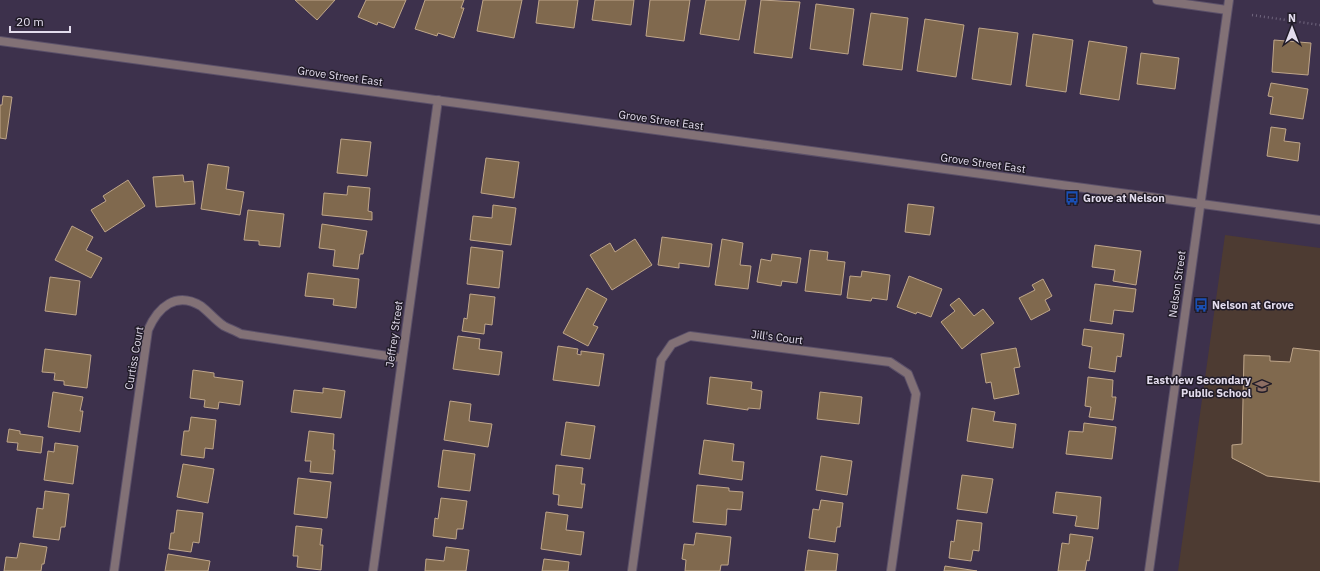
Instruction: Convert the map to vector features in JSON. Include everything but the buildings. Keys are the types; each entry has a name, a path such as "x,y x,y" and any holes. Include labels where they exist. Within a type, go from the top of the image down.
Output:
{"street":[{"path":"1157,0 1227,10"},
{"name":"Nelson Street","path":"1149,571 1199,204 1229,0"},
{"name":"Grove Street East","path":"0,41 1320,220"},
{"name":"Jeffrey Street","path":"373,571 438,100"},
{"name":"Curtiss Court","path":"114,571 148,330 154,316 168,304 179,301 189,301 202,307 225,327 241,334 402,358"},
{"name":"Jill's Court","path":"632,571 661,360 672,344 690,336 890,362 908,374 916,394 891,571"}],"path":[{"path":"1252,15 1320,25"}],"shaded area":[{"name":"Eastview Secondary Public School","path":"1225,235 1320,248 1320,571 1178,571"}],"place":[{"name":"Grove at Nelson","path":"1072,198"},
{"name":"Nelson at Grove","path":"1201,305"},
{"name":"Eastview Secondary Public School","path":"1262,386"}]}
